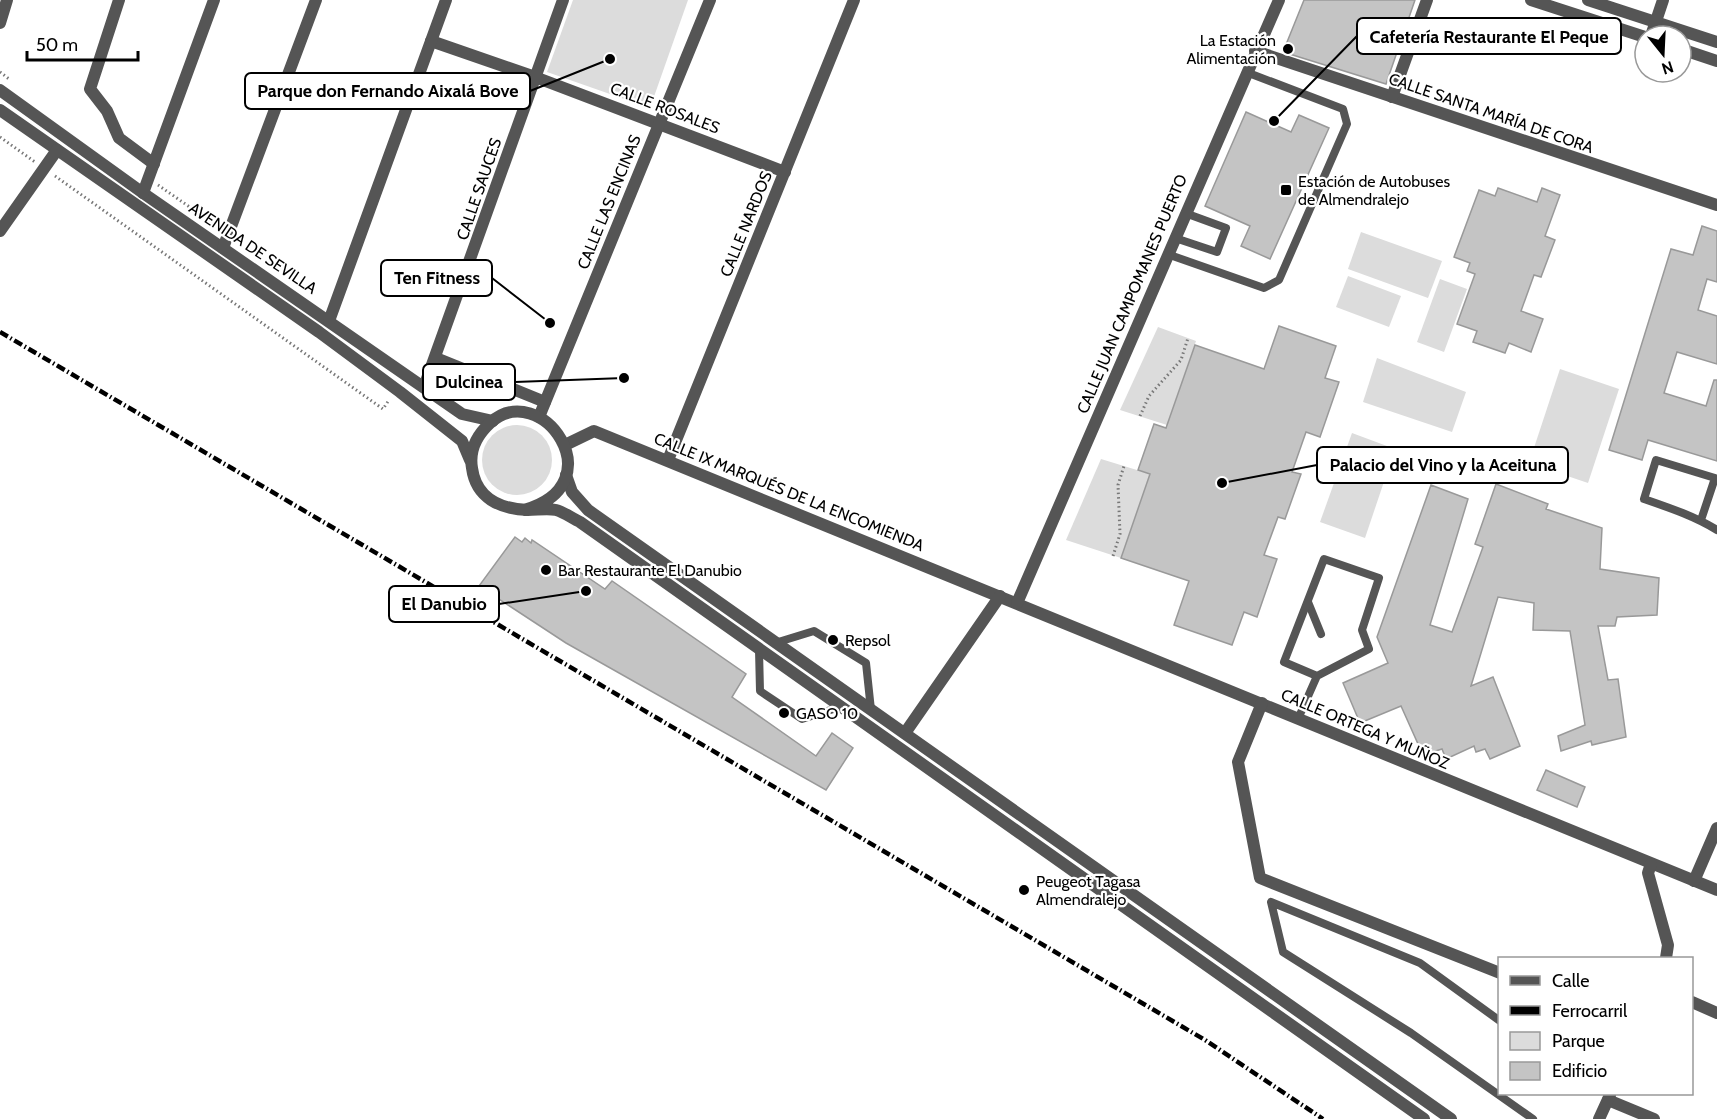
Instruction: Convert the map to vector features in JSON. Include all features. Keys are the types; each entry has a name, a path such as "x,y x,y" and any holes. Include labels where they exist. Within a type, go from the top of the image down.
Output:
{"street":[{"path":"0,23 8,0"},
{"path":"118,0 90,89 107,111 119,138 154,164"},
{"path":"143,193 214,0"},
{"path":"223,248 316,0"},
{"path":"329,321 446,0"},
{"name":"CALLE SAUCES","path":"424,387 563,0"},
{"name":"CALLE LAS ENCINAS","path":"539,417 710,0"},
{"name":"CALLE NARDOS","path":"668,460 854,0"},
{"name":"CALLE JUAN CAMPOMANES PUERTO","path":"1017,603 1279,0"},
{"path":"1392,97 1426,0"},
{"path":"1532,0 1633,33"},
{"path":"1588,0 1717,42"},
{"path":"1656,22 1663,0"},
{"name":"CALLE ROSALES","path":"431,40 660,123 785,172"},
{"name":"CALLE SANTA MARÍA DE CORA","path":"1256,51 1717,205"},
{"path":"1693,53 1717,61"},
{"name":"AVENIDA DE SEVILLA","path":"0,90 143,193 462,414 493,421"},
{"name":"AVENIDA DE SEVILLA","path":"0,110 400,392 462,441 470,460"},
{"path":"0,231 57,150"},
{"path":"436,358 545,402"},
{"path":"524,510 540,505 551,498 566,475 568,462 565,446 557,431 539,417 514,413 493,421 477,438 470,460 473,477 488,499 502,507 524,510 555,510 580,522 1424,1119"},
{"name":"CALLE IX MARQUÉS DE LA ENCOMIENDA","path":"565,446 594,431 1000,596"},
{"path":"566,475 572,492 588,510 1451,1119"},
{"path":"904,733 1000,596"},
{"name":"CALLE ORTEGA Y MUÑOZ","path":"1000,596 1717,890"},
{"path":"1262,704 1238,762 1260,878 1498,972"},
{"path":"1694,881 1717,828"},
{"path":"1651,864 1648,873 1668,945 1666,957"},
{"path":"1693,1002 1717,1013"},
{"path":"1599,1119 1606,1096 1654,1119"}],"lane":[{"path":"1167,254 1264,288 1279,280 1347,124 1343,109 1246,72"},
{"path":"1174,238 1217,252 1226,228 1185,213"},
{"path":"1701,520 1715,478 1656,460 1644,500 1701,520 1717,530"},
{"path":"1298,719 1317,676 1369,649 1362,630 1379,578 1324,559 1284,662 1317,676"},
{"path":"1308,602 1321,634"},
{"path":"776,642 814,631 866,663 871,710"},
{"path":"759,650 760,691 802,719 840,707"},
{"path":"1498,1020 1420,963 1271,902 1283,952 1411,1033 1498,1094"},
{"path":"1499,1095 1533,1119"}],"path":[{"path":"0,136 383,409"},
{"path":"1140,416 1149,396 1181,360 1188,338"},
{"path":"1113,556 1120,534 1118,485 1124,466"}],"green space":[{"path":"573,0 688,0 650,108 547,72"},
{"path":"1361,232 1442,261 1428,298 1348,269"},
{"path":"1348,276 1401,296 1389,327 1336,307"},
{"path":"1440,279 1467,289 1444,352 1417,342"},
{"path":"1158,327 1196,341 1167,425 1120,410"},
{"path":"1377,358 1466,392 1452,432 1363,402"},
{"path":"1560,369 1619,389 1588,483 1529,463"},
{"path":"517,425 530,428 542,435 549,447 552,460 549,473 542,485 530,492 517,495 504,492 492,485 485,473 482,460 485,447 492,435 504,428"},
{"path":"1352,433 1395,449 1365,538 1320,522"},
{"path":"1101,459 1150,474 1121,558 1066,540"}],"building":[{"path":"1304,0 1415,0 1386,84 1283,52"},
{"path":"1246,112 1291,132 1299,115 1329,128 1270,259 1241,246 1250,226 1205,206"},
{"path":"1498,188 1537,202 1542,188 1560,195 1545,236 1555,240 1541,277 1534,275 1521,311 1543,319 1531,352 1509,343 1505,353 1473,342 1477,331 1457,324 1475,274 1467,271 1470,263 1454,257 1479,190 1495,196"},
{"path":"1702,226 1717,231 1717,282 1707,279 1698,310 1717,316 1717,364 1677,352 1664,393 1706,406 1714,380 1717,380 1717,461 1648,440 1642,460 1609,450 1671,249 1693,255"},
{"path":"1279,326 1336,346 1325,378 1339,382 1320,437 1306,432 1292,472 1301,474 1285,519 1278,517 1264,555 1277,559 1257,617 1244,612 1232,645 1174,625 1189,581 1121,558 1150,474 1138,470 1154,424 1166,428 1195,345 1264,369"},
{"path":"1496,484 1548,504 1546,509 1602,528 1600,569 1659,578 1657,615 1617,617 1615,626 1598,626 1608,680 1618,679 1626,737 1592,745 1591,741 1561,751 1558,736 1585,725 1570,631 1533,630 1534,603 1498,597 1471,686 1493,677 1520,746 1490,759 1485,749 1476,752 1474,746 1446,759 1442,749 1423,755 1401,706 1360,723 1343,683 1388,663 1377,637 1431,485 1468,499 1430,625 1452,632 1483,547 1475,544"},
{"path":"515,537 522,542 525,538 531,543 532,540 605,589 612,581 746,674 732,697 816,756 832,733 853,748 826,790 566,643 479,586"},
{"path":"1546,770 1585,787 1577,807 1537,790"}],"railway":[{"path":"0,332 1205,1040 1323,1119"}],"place":[{"name":"La Estación Alimentación","path":"1288,49"},
{"name":"Parque don Fernando Aixalá Bove","path":"610,59"},
{"name":"Cafetería Restaurante El Peque","path":"1274,121"},
{"name":"Estación de Autobuses de Almendralejo","path":"1286,190"},
{"name":"Ten Fitness","path":"550,323"},
{"name":"Dulcinea","path":"624,378"},
{"name":"Palacio del Vino y la Aceituna","path":"1222,483"},
{"name":"Bar Restaurante El Danubio","path":"546,570"},
{"name":"El Danubio","path":"586,591"},
{"name":"Repsol","path":"833,640"},
{"name":"GASO 10","path":"784,713"},
{"name":"Peugeot Tagasa Almendralejo","path":"1024,890"}]}
